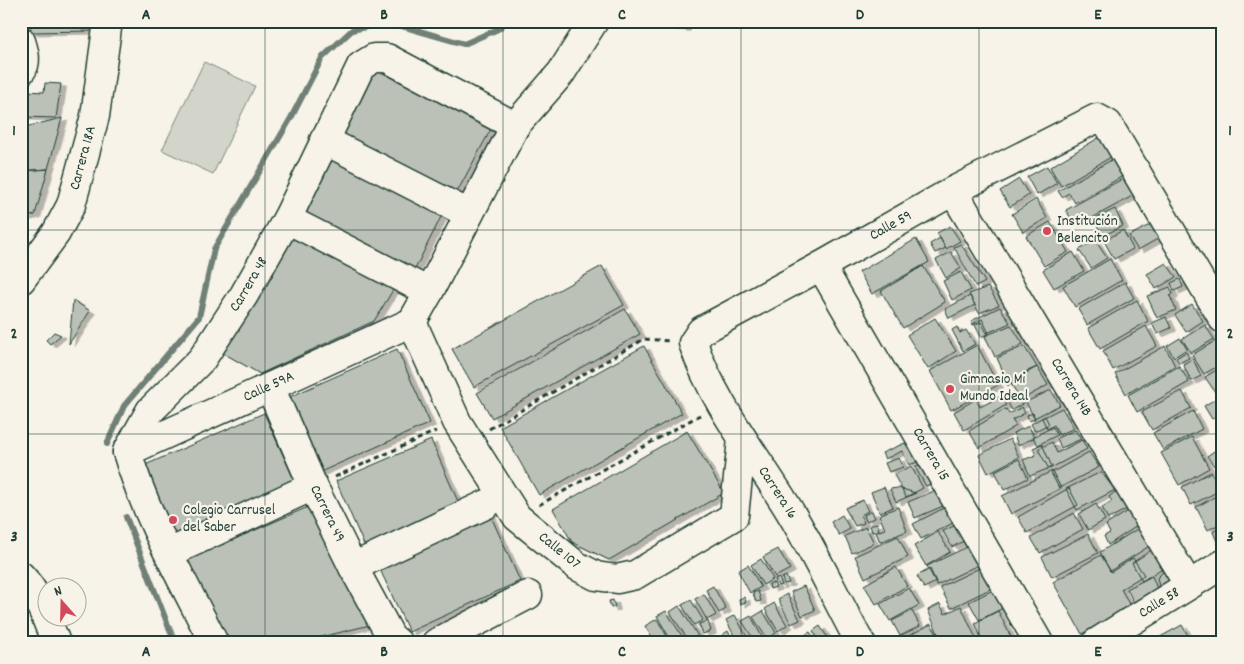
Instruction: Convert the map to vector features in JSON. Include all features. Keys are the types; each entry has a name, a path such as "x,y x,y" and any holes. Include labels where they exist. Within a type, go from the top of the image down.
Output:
{"street":[{"name":"Carrera 18A","path":"21,280 56,233 71,206 94,116 108,21"},
{"path":"412,322 515,126 561,74 594,21"},
{"path":"21,41 25,59 24,68 21,71"},
{"name":"Carrera 48","path":"127,452 150,411 202,359 244,295 287,218 361,66 374,58 387,58 515,126"},
{"name":"Calle 59","path":"693,343 701,331 953,191 1096,118 1108,124 1223,319"},
{"path":"324,140 469,214"},
{"name":"Carrera 14B","path":"953,191 1188,584"},
{"path":"287,218 429,292"},
{"name":"Carrera 15","path":"821,266 1039,643"},
{"name":"Calle 59A","path":"127,452 412,322"},
{"name":"Calle 107","path":"412,322 463,431 517,517 576,566 596,576 617,579 635,575 734,516 742,439"},
{"name":"Carrera 16","path":"693,343 699,360 742,439 795,519 856,637 861,643"},
{"name":"Carrera 49","path":"270,387 313,486 353,567 395,640"},
{"path":"127,452 134,476 169,553 214,643"},
{"path":"169,553 313,486"},
{"path":"353,567 487,504"},
{"name":"Calle 58","path":"1096,643 1188,584 1223,564"},
{"path":"21,576 30,585 56,643"},
{"path":"436,643 528,595"}],"path":[{"path":"313,486 463,431 644,339 693,343"},
{"path":"517,517 722,403"}],"shaded area":[{"path":"641,21 691,21 690,31 641,26"},
{"path":"204,62 255,86 213,174 162,150"}],"building":[{"path":"30,21 94,21 93,31 31,32"},
{"path":"374,67 491,129 456,194 339,133"},
{"path":"45,83 61,84 56,118 23,117 26,91 44,92"},
{"path":"62,118 48,169 21,171 21,128"},
{"path":"1100,137 1111,157 1061,186 1050,167"},
{"path":"333,158 443,213 413,273 302,217"},
{"path":"1113,159 1123,176 1075,203 1069,193 1062,197 1058,191"},
{"path":"1047,166 1057,183 1037,195 1027,177"},
{"path":"48,169 35,215 21,218 21,171"},
{"path":"1126,177 1136,194 1085,222 1083,218 1074,224 1066,210"},
{"path":"1019,179 1029,195 1010,207 1000,191"},
{"path":"1036,199 1047,218 1023,232 1012,214"},
{"path":"1115,209 1123,226 1102,236 1094,219"},
{"path":"1050,222 1068,252 1044,266 1026,236"},
{"path":"1153,223 1161,237 1138,250 1129,236"},
{"path":"950,226 960,241 946,249 937,233"},
{"path":"1123,230 1133,249 1114,259 1104,241"},
{"path":"294,232 393,290 374,321 260,374 223,353"},
{"path":"940,238 946,248 935,253 930,244"},
{"path":"916,239 929,262 872,294 859,272"},
{"path":"1095,240 1107,258 1091,268 1079,250"},
{"path":"961,244 985,282 976,287 954,247"},
{"path":"951,252 961,268 946,278 936,260"},
{"path":"1073,252 1084,271 1054,288 1043,270"},
{"path":"1110,259 1122,280 1075,307 1063,286"},
{"path":"1166,263 1176,277 1156,289 1147,274"},
{"path":"602,266 624,305 474,387 452,349"},
{"path":"923,266 945,302 903,328 881,291"},
{"path":"961,272 971,290 952,300 943,281"},
{"path":"1180,279 1183,287 1174,291 1171,283"},
{"path":"1125,282 1134,298 1087,325 1078,309"},
{"path":"988,287 999,305 979,313 969,294"},
{"path":"1170,287 1173,294 1170,296 1176,310 1157,318 1147,296"},
{"path":"970,296 975,305 949,318 945,309"},
{"path":"73,300 90,311 69,344"},
{"path":"1137,300 1148,321 1100,349 1088,328"},
{"path":"1192,304 1203,321 1186,332 1175,315"},
{"path":"1000,307 1010,323 987,333 981,322 973,325 971,321"},
{"path":"625,309 640,334 492,418 477,393"},
{"path":"1166,317 1171,328 1157,334 1152,323"},
{"path":"935,318 956,351 928,369 907,335"},
{"path":"982,319 989,333 981,337 974,323"},
{"path":"1011,325 1023,344 995,357 985,336"},
{"path":"1205,325 1214,339 1191,353 1182,339"},
{"path":"1146,326 1157,346 1113,370 1103,351"},
{"path":"957,327 960,333 966,330 975,344 963,351 952,330"},
{"path":"54,332 61,335 50,344 46,340"},
{"path":"1180,338 1187,349 1174,357 1167,346"},
{"path":"1215,341 1223,353 1223,363 1204,374 1192,355"},
{"path":"977,345 998,385 951,410 930,371"},
{"path":"644,346 682,413 539,495 500,427"},
{"path":"1024,346 1037,367 1007,380 997,358"},
{"path":"1165,346 1175,366 1126,394 1115,374"},
{"path":"397,349 430,423 318,473 285,399"},
{"path":"1186,352 1189,358 1179,363 1176,358"},
{"path":"1193,359 1201,376 1191,381 1183,364"},
{"path":"1179,366 1189,382 1137,412 1128,395"},
{"path":"1223,366 1223,391 1217,395 1205,377"},
{"path":"1037,367 1048,385 1021,400 1010,382"},
{"path":"1010,378 1012,384 1008,386 1006,379"},
{"path":"1051,390 1060,405 1034,418 1026,402"},
{"path":"1182,391 1191,408 1152,430 1142,412"},
{"path":"1223,394 1223,412 1212,419 1204,406"},
{"path":"1001,396 1006,405 964,430 954,412 976,399 980,407"},
{"path":"1020,396 1024,403 1012,410 1008,403"},
{"path":"1022,407 1025,413 1012,420 1016,426 979,448 969,431 1006,409 1009,414"},
{"path":"1062,408 1074,428 1059,435 1054,425 1047,429 1042,418"},
{"path":"1193,411 1202,429 1163,450 1153,433"},
{"path":"264,413 297,486 175,539 143,466"},
{"path":"1033,413 1035,419 1029,421 1027,415"},
{"path":"1045,416 1049,424 1035,431 1031,424"},
{"path":"1029,426 1034,438 1018,445 1013,433"},
{"path":"1053,427 1057,435 1038,445 1033,437"},
{"path":"1075,430 1081,439 1061,448 1057,438"},
{"path":"687,431 724,493 609,560 572,542 553,509"},
{"path":"1192,437 1209,468 1179,485 1161,453"},
{"path":"1010,439 1019,457 988,473 979,455"},
{"path":"431,440 463,513 368,554 336,481"},
{"path":"1082,440 1087,449 1049,469 1038,449 1052,442 1057,453"},
{"path":"905,443 917,462 909,465 902,451 885,459 882,453"},
{"path":"1042,444 1052,467 1030,476 1023,460 1036,455 1033,448"},
{"path":"1223,445 1223,460 1214,466 1207,456"},
{"path":"1089,452 1099,467 1059,488 1051,473"},
{"path":"899,458 903,467 889,472 885,463"},
{"path":"1019,459 1028,478 1004,490 995,471"},
{"path":"919,465 931,484 926,486 915,467"},
{"path":"911,466 923,488 906,497 894,475"},
{"path":"1052,471 1061,488 1011,514 1002,496"},
{"path":"1101,472 1115,490 1077,510 1066,489"},
{"path":"1211,472 1221,490 1191,505 1182,487"},
{"path":"884,487 893,507 880,513 871,492"},
{"path":"898,488 916,493 896,502 890,489"},
{"path":"1069,488 1078,505 1027,533 1018,517"},
{"path":"934,491 943,506 915,518 908,502"},
{"path":"1116,491 1127,509 1108,519 1102,507 1112,501 1109,497"},
{"path":"1220,494 1223,499 1223,522 1208,530 1196,507"},
{"path":"863,500 868,511 861,515 864,523 855,526 845,508"},
{"path":"1096,504 1105,520 1088,530 1079,514"},
{"path":"308,507 370,625 297,643 229,643 187,560"},
{"path":"898,507 907,531 880,542 876,532 885,529 879,515"},
{"path":"944,508 953,523 921,539 913,524"},
{"path":"872,511 875,518 866,521 864,515"},
{"path":"1128,511 1137,526 1108,545 1104,536 1110,533 1106,525"},
{"path":"489,512 520,581 409,632 377,563"},
{"path":"1074,513 1083,529 1040,553 1031,538"},
{"path":"842,515 850,529 839,535 831,522"},
{"path":"877,523 879,530 872,532 870,525"},
{"path":"954,526 964,541 952,547 943,531"},
{"path":"1223,526 1223,544 1219,546 1213,532"},
{"path":"866,527 874,543 852,553 845,536"},
{"path":"1139,528 1151,545 1110,571 1100,552"},
{"path":"938,532 950,552 926,566 914,546"},
{"path":"1088,534 1098,553 1052,577 1042,557"},
{"path":"898,536 908,557 865,578 855,556"},
{"path":"967,547 978,565 937,585 927,566"},
{"path":"778,549 790,569 775,577 763,557"},
{"path":"1153,549 1164,567 1142,581 1132,563"},
{"path":"1101,555 1111,572 1133,558 1144,575 1121,589 1130,606 1082,634 1053,582"},
{"path":"761,559 773,579 763,585 751,565"},
{"path":"748,565 761,587 750,593 738,571"},
{"path":"896,567 907,586 876,604 864,585"},
{"path":"980,568 992,588 951,608 940,587"},
{"path":"930,569 936,582 924,588 917,576"},
{"path":"1165,570 1172,583 1160,590 1157,578"},
{"path":"786,576 789,583 784,584 782,578"},
{"path":"1152,576 1158,591 1135,605 1127,589"},
{"path":"779,578 782,585 778,586 775,579"},
{"path":"774,583 776,587 770,589 769,584"},
{"path":"713,586 726,609 719,613 706,590"},
{"path":"804,586 815,610 802,616 791,592"},
{"path":"909,588 919,605 890,621 880,604"},
{"path":"993,590 1003,608 979,620 969,602"},
{"path":"758,591 761,601 756,602 753,593"},
{"path":"704,594 716,615 707,620 695,599"},
{"path":"787,594 800,620 791,624 778,599"},
{"path":"744,597 746,602 740,604 739,599"},
{"path":"613,600 615,607 611,608 609,601"},
{"path":"691,600 703,620 694,625 682,605"},
{"path":"774,603 787,625 778,631 765,609"},
{"path":"940,604 945,614 961,606 978,643 942,643 928,610"},
{"path":"679,606 698,636 695,637 697,643 690,643 670,612"},
{"path":"666,611 682,636 672,642 657,616"},
{"path":"763,611 776,633 767,639 753,617"},
{"path":"912,611 920,626 900,636 892,621"},
{"path":"998,611 1014,643 983,643 975,623"},
{"path":"735,615 750,643 738,643 726,620"},
{"path":"751,616 763,639 756,643 742,621"},
{"path":"657,619 671,643 655,643 645,626"},
{"path":"708,621 711,631 703,634 699,624"},
{"path":"931,624 939,638 929,643 903,643 901,640"},
{"path":"1182,625 1192,643 1151,642"},
{"path":"820,626 831,643 821,643 813,631"},
{"path":"728,631 734,643 726,643 722,635"},
{"path":"810,632 817,643 803,643 800,638"}],"waterway":[{"path":"107,444 124,406 199,317 214,249 291,118 322,58 352,30 388,22 464,44 498,29 507,21"},
{"path":"126,517 175,643"}],"place":[{"name":"Institución Belencito","path":"1047,231"},
{"name":"Gimnasio Mi Mundo Ideal","path":"950,389"},
{"name":"Colegio Carrusel del Saber","path":"173,520"}]}
